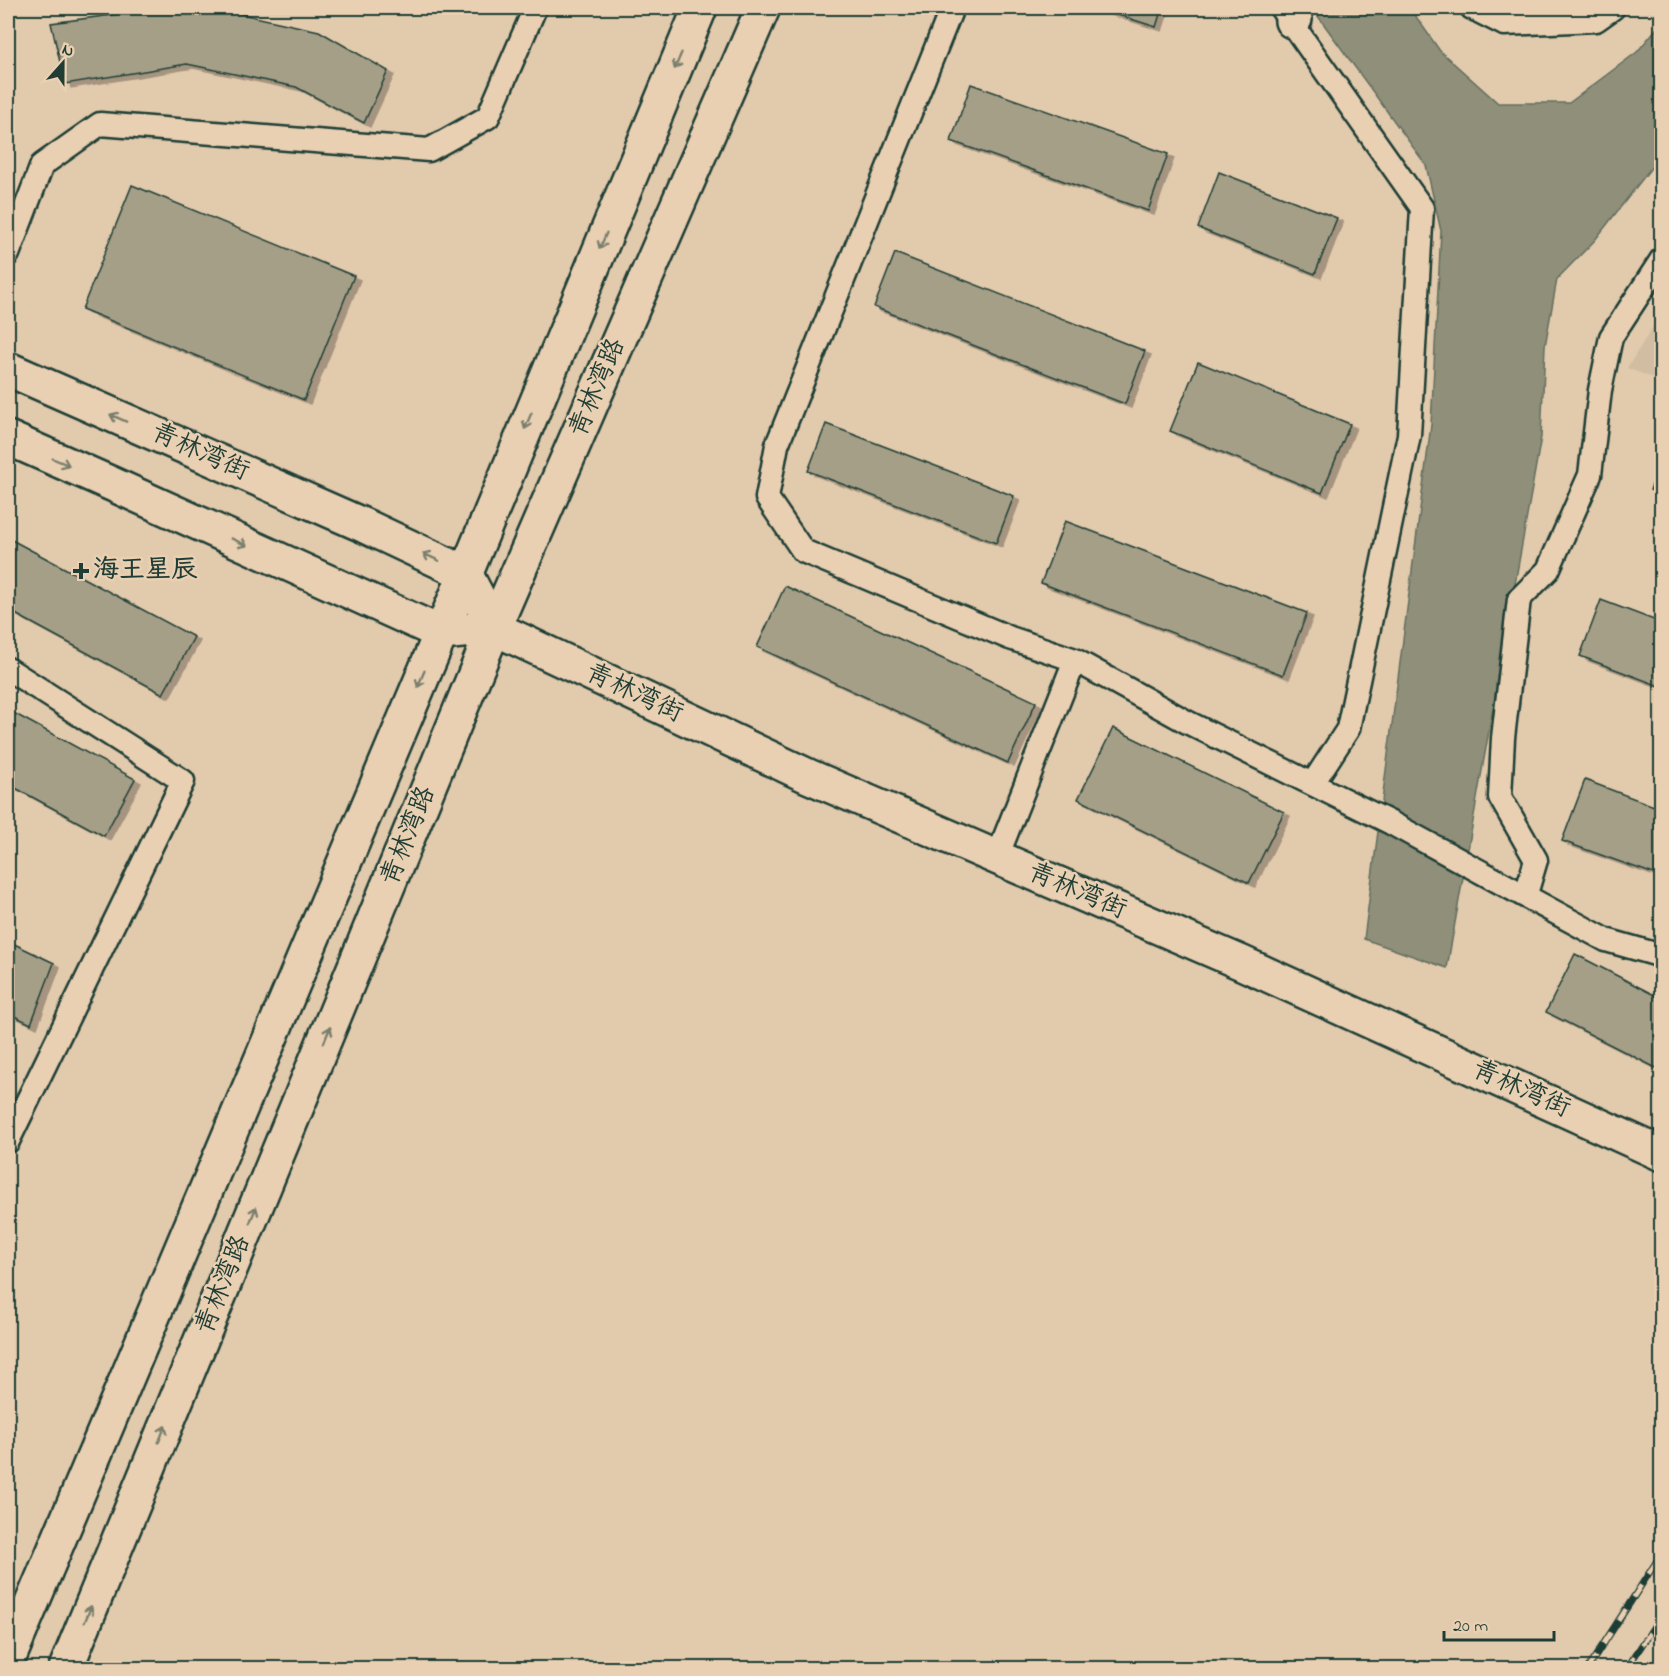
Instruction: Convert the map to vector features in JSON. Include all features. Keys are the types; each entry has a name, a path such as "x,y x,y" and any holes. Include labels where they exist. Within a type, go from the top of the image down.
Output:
{"main road":[{"name":"青林湾路","path":"8,1660 441,633 700,8"},
{"name":"青林湾路","path":"66,1668 494,628 763,8"},
{"name":"青林湾街","path":"8,369 365,526 465,573"},
{"path":"8,438 441,633 494,628 465,573"},
{"name":"青林湾街","path":"494,628 808,776 1242,963 1662,1154"}],"lane":[{"path":"8,254 42,165 100,124 429,150 488,117 535,8"},
{"path":"952,8 777,446 767,498 803,551 1010,638 1076,660 1186,722 1391,823 1526,894 1606,940 1662,956"},
{"path":"1472,8 1504,24 1596,20 1613,8"},
{"path":"1294,14 1422,208 1409,435 1348,729 1313,783"},
{"path":"1526,894 1536,860 1500,798 1503,738 1519,599 1548,570 1590,475 1600,390 1611,337 1662,259"},
{"path":"997,857 1076,660"},
{"path":"8,669 183,781 8,1141"}],"shaded area":[{"path":"1312,8 1410,8 1440,51 1498,103 1569,103 1637,52 1661,23 1661,155 1595,240 1557,279 1545,346 1541,437 1447,968 1364,939 1431,425 1441,231 1426,165"},
{"path":"1661,314 1661,381 1627,368"}],"building":[{"path":"166,8 214,8 319,31 388,71 364,123 296,87 187,64 65,84 51,23"},
{"path":"1096,8 1162,8 1156,27"},
{"path":"971,84 1168,154 1148,211 951,141"},
{"path":"1219,172 1337,218 1315,274 1198,228"},
{"path":"132,185 354,276 304,400 82,309"},
{"path":"895,253 1145,351 1125,404 874,307"},
{"path":"1198,362 1350,424 1322,493 1170,431"},
{"path":"826,424 1014,496 996,543 808,471"},
{"path":"1662,458 1662,494 1650,490"},
{"path":"1065,521 1307,613 1283,675 1041,583"},
{"path":"8,538 194,637 163,694 8,610"},
{"path":"785,586 1036,702 1008,763 757,647"},
{"path":"1601,600 1662,623 1662,687 1580,656"},
{"path":"8,710 135,779 104,836 8,784"},
{"path":"1113,728 1284,812 1249,883 1078,799"},
{"path":"1585,780 1662,809 1662,877 1562,841"},
{"path":"8,941 54,963 31,1024 8,1013"},
{"path":"1575,954 1662,999 1662,1071 1546,1012"}],"railway":[{"path":"1588,1668 1662,1553"},
{"path":"1627,1668 1662,1614"}],"place":[{"name":"海王星辰","path":"81,571"}]}
